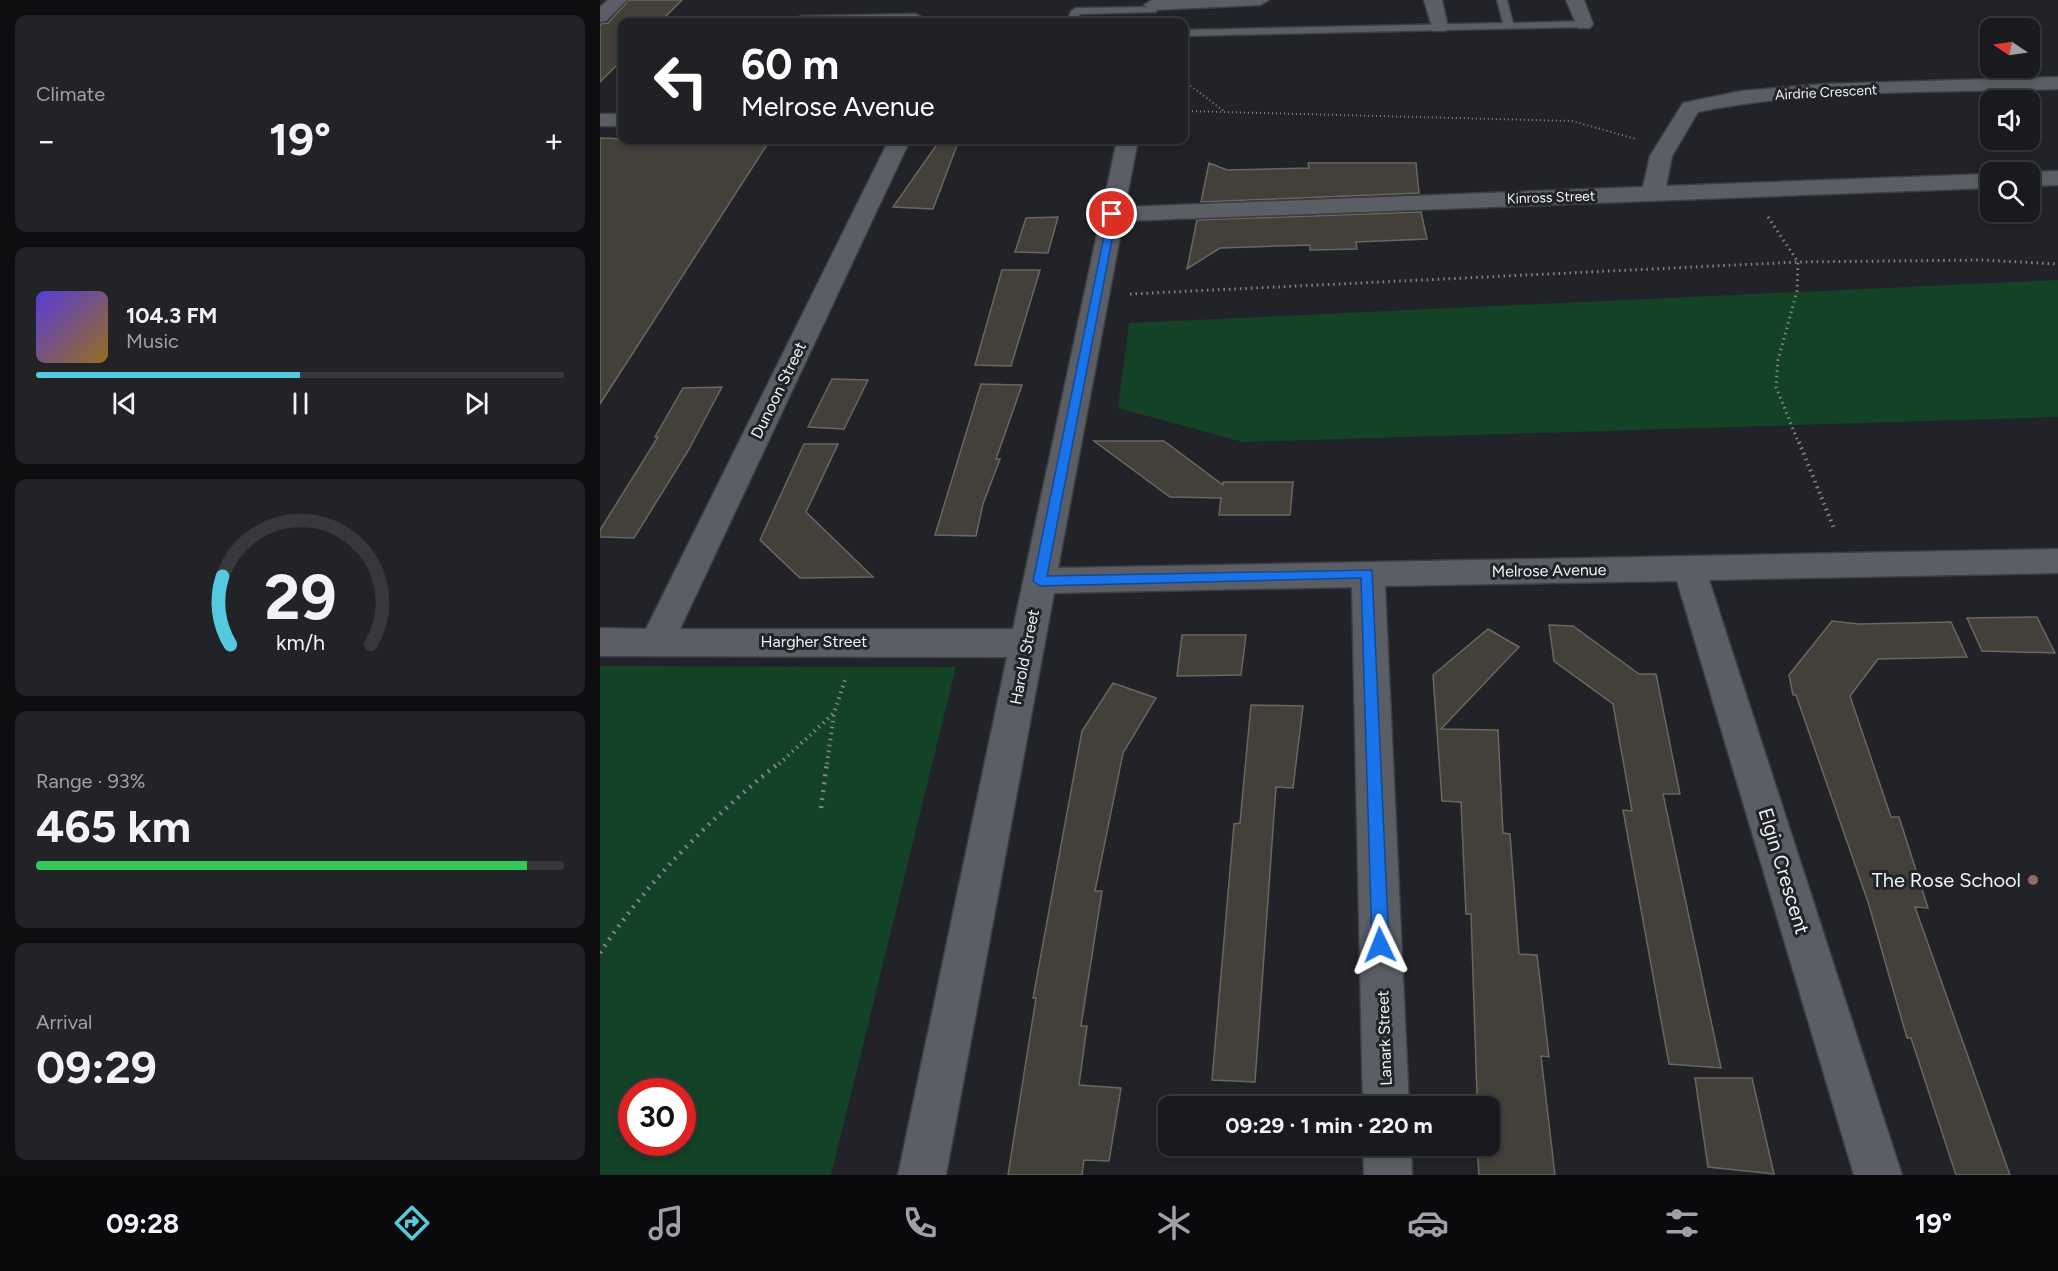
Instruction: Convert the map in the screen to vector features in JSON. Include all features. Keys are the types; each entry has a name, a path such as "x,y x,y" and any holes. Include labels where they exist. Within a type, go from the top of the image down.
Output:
{"street":[{"path":"1152,9 1260,0"},
{"path":"1433,0 1439,27"},
{"path":"1575,0 1584,24"},
{"name":"Airdrie Crescent","path":"1653,193 1660,156 1690,107 1742,97 1824,90 2058,83"},
{"path":"600,120 618,120"},
{"name":"Dunoon Street","path":"657,640 897,144"},
{"name":"Harold Street","path":"922,1175 1126,144"},
{"path":"2040,179 2058,178"},
{"name":"Kinross Street","path":"1112,214 1980,181"},
{"name":"Melrose Avenue","path":"1040,581 2058,561"},
{"name":"Elgin Crescent","path":"1689,568 1878,1175"},
{"name":"Lanark Street","path":"1368,573 1386,1096"},
{"name":"Hargher Street","path":"600,642 657,640 1027,643"},
{"path":"1387,1156 1388,1175"}],"lane":[{"path":"1502,0 1509,26"},
{"path":"1073,18 1076,11 1152,9"},
{"path":"1188,33 1584,24"}],"path":[{"path":"1188,84 1225,112"},
{"path":"1188,111 1572,121 1666,147"},
{"path":"1749,189 1798,262 1797,291 1778,360 1776,387 1849,565"},
{"path":"1096,295 1798,262 1982,260 2040,261 2058,264"},
{"path":"821,808 834,712 858,642"},
{"path":"600,953 620,923 689,844 747,789 801,746 834,712"}],"green space":[{"path":"2058,280 2058,417 1243,442 1118,408 1129,323"},
{"path":"600,666 956,667 831,1175 600,1175"}],"building":[{"path":"629,0 682,0 664,18 618,18 618,64 600,82 600,24 608,23"},
{"path":"600,138 618,139 618,144 767,144 600,404"},
{"path":"937,144 957,144 933,209 893,207"},
{"path":"1209,163 1227,170 1309,168 1308,163 1416,163 1419,193 1201,202"},
{"path":"1421,212 1427,239 1356,242 1357,249 1310,250 1310,245 1220,248 1187,269 1197,220"},
{"path":"1058,217 1048,253 1015,252 1026,218"},
{"path":"1002,270 1040,270 1011,366 975,365"},
{"path":"832,379 868,380 844,429 808,427"},
{"path":"981,384 1022,385 996,459 1000,459 983,504 976,536 935,535"},
{"path":"722,387 688,451 634,538 600,537 600,530 658,437 655,437 683,388"},
{"path":"1094,441 1164,441 1223,485 1223,482 1293,482 1290,515 1219,515 1221,498 1170,497"},
{"path":"804,444 838,444 806,512 873,577 800,578 760,540"},
{"path":"2037,617 2055,653 1982,651 1967,618"},
{"path":"1832,621 1859,624 1951,622 1967,657 1878,659 1850,696 1891,817 1899,817 1928,908 1915,907 2010,1175 1956,1175 1911,1038 1907,1038 1868,902 1796,695 1793,695 1789,675"},
{"path":"1549,625 1573,626 1639,674 1656,674 1680,794 1663,794 1721,1068 1669,1064 1623,810 1632,811 1613,704 1554,661"},
{"path":"1488,629 1519,647 1441,729 1498,730 1503,833 1510,834 1519,954 1537,955 1549,1057 1541,1056 1555,1175 1479,1175 1478,1156 1500,1156 1500,1096 1474,1096 1477,1095 1471,914 1466,914 1461,802 1442,801 1433,675"},
{"path":"1182,635 1246,635 1241,675 1177,676"},
{"path":"1113,683 1156,698 1123,753 1095,891 1102,891 1081,1026 1087,1026 1079,1085 1121,1088 1109,1161 1084,1160 1082,1175 1008,1175 1036,998 1033,998 1082,731"},
{"path":"1251,705 1303,706 1293,788 1276,787 1255,1082 1212,1080 1234,824 1240,823"},
{"path":"1695,1078 1752,1078 1774,1174 1708,1167"}],"place":[{"name":"The Rose School","path":"2033,880"}],"route":[{"path":"1112,214 1040,581 1368,573 1380,945"}]}
